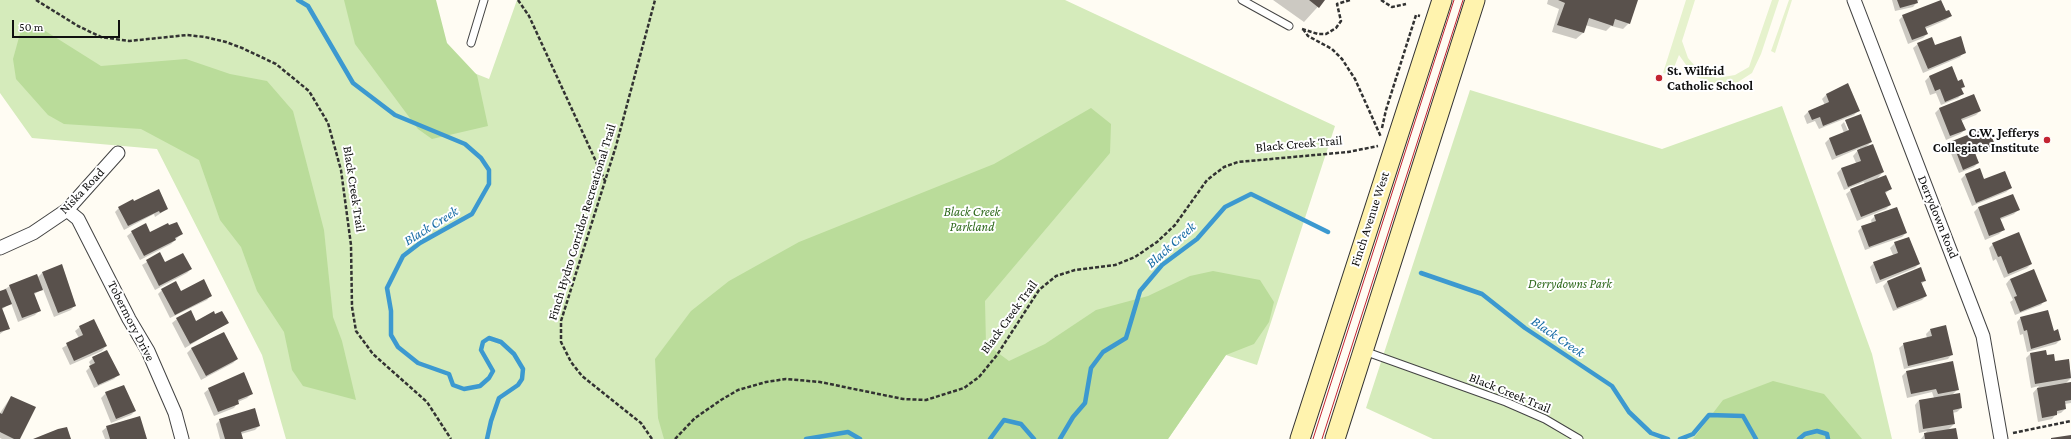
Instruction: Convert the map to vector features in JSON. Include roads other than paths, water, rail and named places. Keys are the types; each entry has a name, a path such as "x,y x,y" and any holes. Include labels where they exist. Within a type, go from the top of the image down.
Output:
{"main road":[{"name":"Finch Avenue West","path":"1300,439 1442,0"},
{"path":"1335,439 1362,350 1475,0"}],"street":[{"name":"Derrydown Road","path":"1854,0 1983,336 2001,438"},
{"name":"Niska Road","path":"0,248 33,233 67,210 118,153"},
{"name":"Tobermory Drive","path":"67,210 78,219 129,318 148,351 175,413 182,439"}],"lane":[{"path":"471,43 484,0"},
{"path":"1242,0 1290,26"},
{"name":"Black Creek Trail","path":"1362,350 1506,402 1545,419 1579,439"}],"waterway":[{"name":"Black Creek","path":"298,0 308,6 353,83 395,115 465,144 481,158 489,170 489,184 472,214 420,243 403,256 387,288 391,311 391,335 398,347 418,363 449,374 453,385 464,389 480,386 489,378 493,371 481,350 483,342 489,338 501,342 514,354 523,369 522,379 518,385 499,398 491,421 487,439"},
{"name":"Black Creek","path":"1060,439 1073,417 1085,403 1091,368 1103,352 1126,338 1140,291 1162,265 1197,239 1225,207 1251,194 1328,232"},
{"name":"Black Creek","path":"1421,273 1482,294 1525,328 1612,386 1629,412 1651,433 1668,439"},
{"name":"Black Creek","path":"1680,439 1693,434 1709,415 1743,416 1756,439"},
{"name":"Black Creek","path":"990,439 1004,420 1021,424 1034,439"},
{"name":"Black Creek","path":"1799,439 1805,434 1817,431 1827,434 1828,439"},
{"name":"Black Creek","path":"806,439 848,432 860,439"}],"tram line":[{"path":"1313,439 1454,0"},
{"path":"1322,439 1463,0"}],"place":[{"name":"St. Wilfrid Catholic School","path":"1659,78"},
{"name":"C.W. Jefferys Collegiate Institute","path":"2047,140"}],"park label":[{"name":"Black Creek Parkland","path":"972,220"},
{"name":"Derrydowns Park","path":"1570,284"}]}
